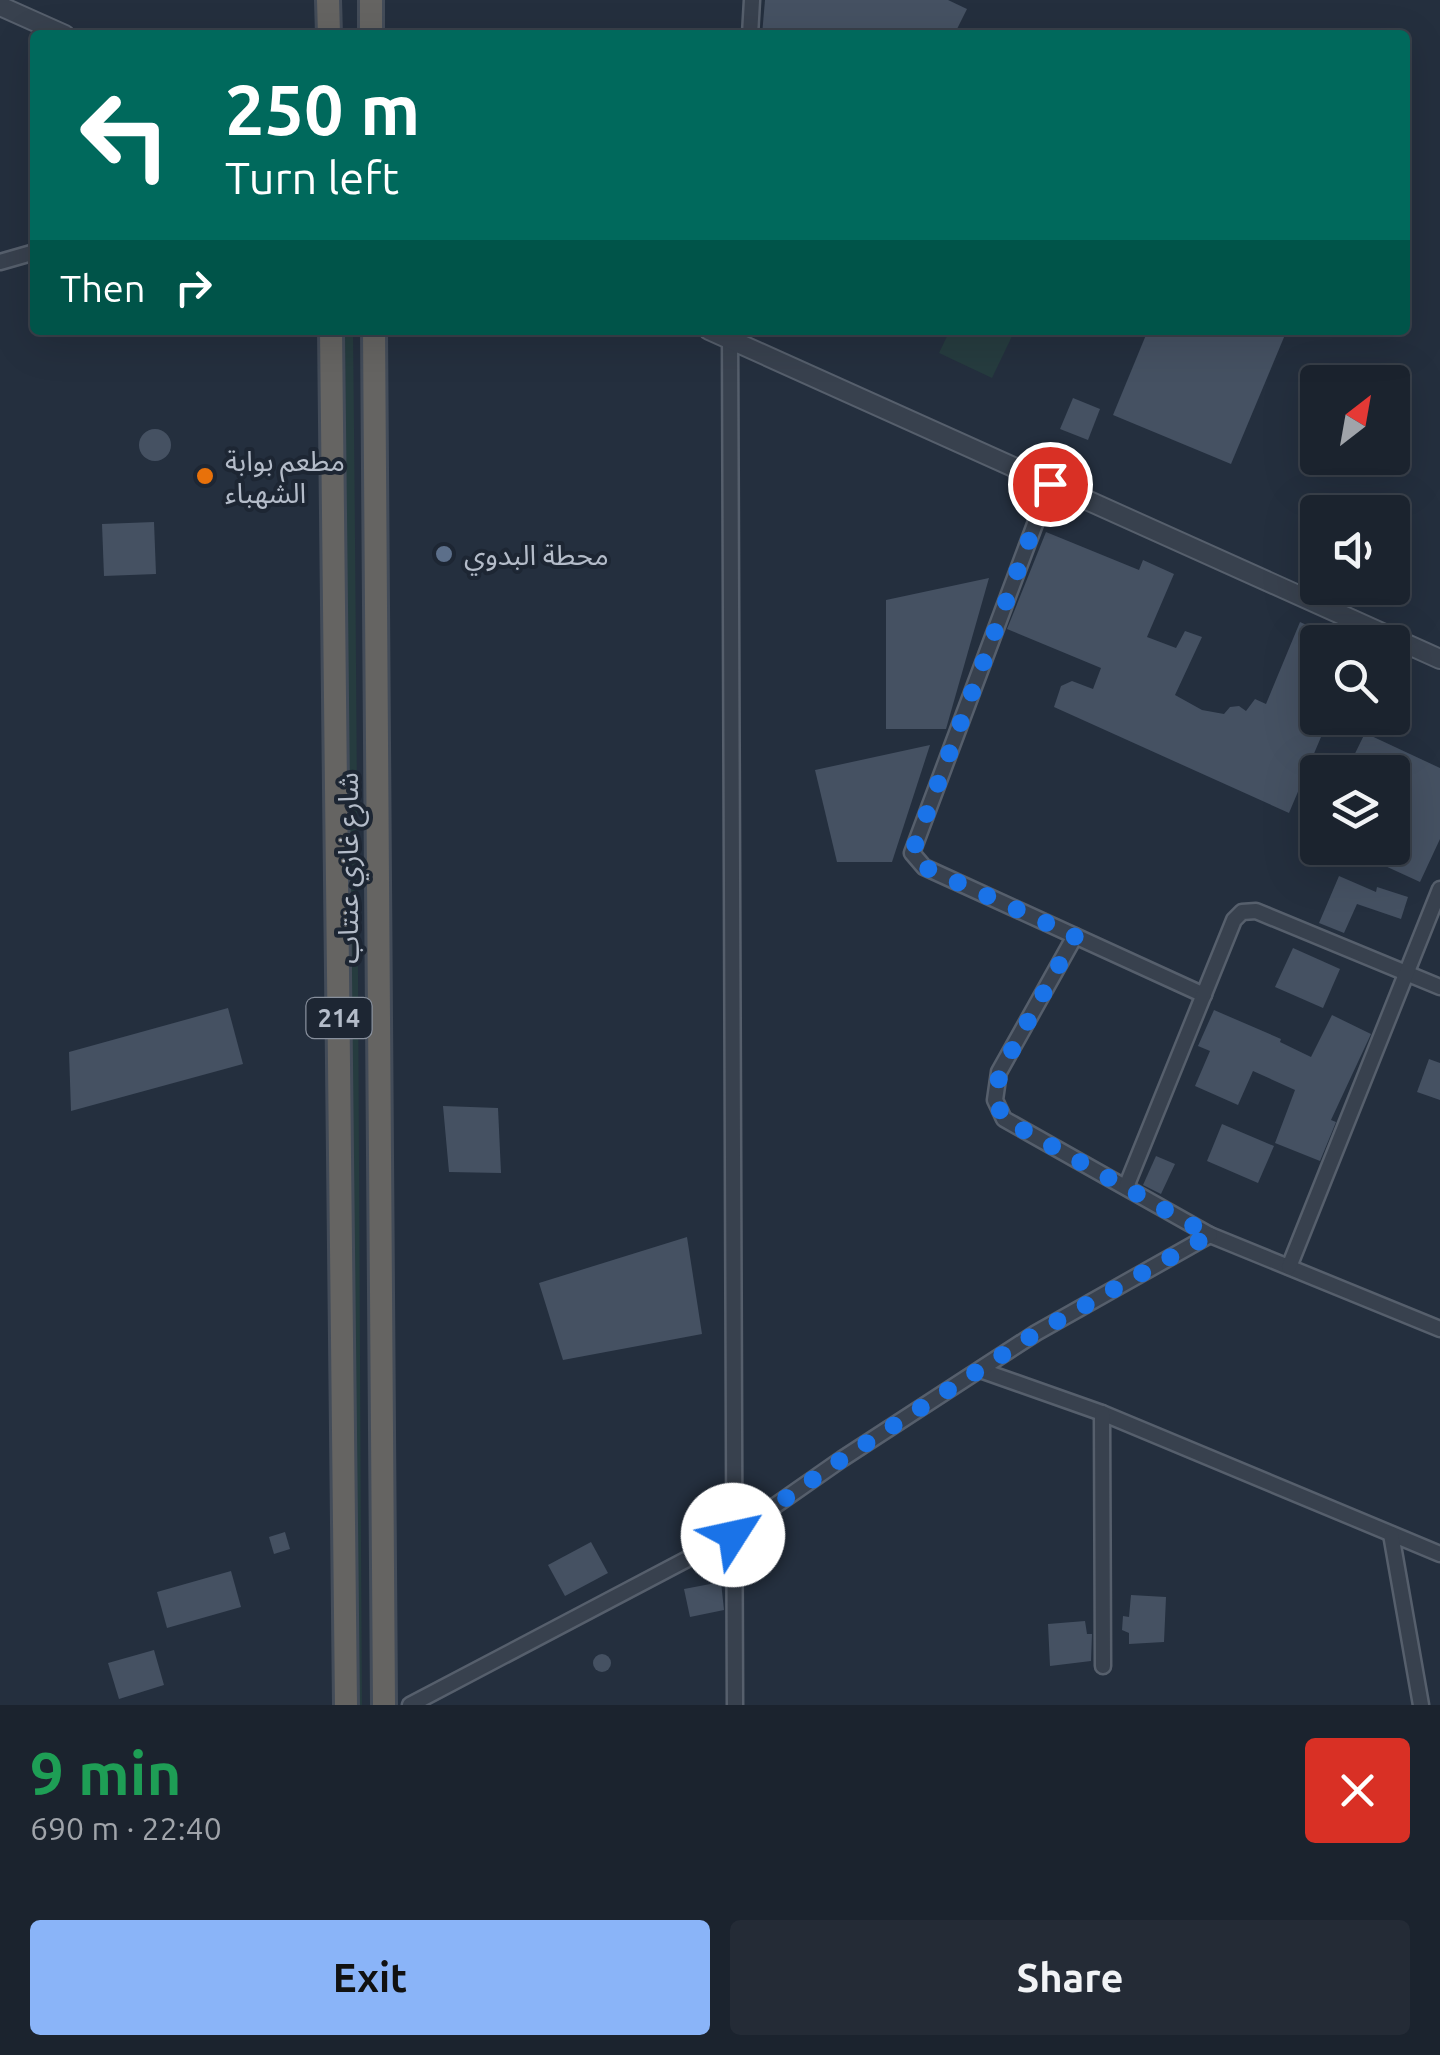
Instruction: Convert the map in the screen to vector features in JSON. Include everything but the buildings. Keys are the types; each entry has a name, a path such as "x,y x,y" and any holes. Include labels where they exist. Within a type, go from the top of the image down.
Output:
{"highway":[{"path":"328,0 329,30"},
{"path":"371,0 371,30"},
{"name":"214","path":"331,335 346,1705"},
{"name":"شارع غازي عنتاب","path":"374,335 384,1705"}],"street":[{"path":"750,30 752,0"},
{"path":"0,6 54,30"},
{"path":"0,262 30,253"},
{"path":"735,1705 730,335 1440,659"},
{"path":"1050,484 912,853 924,867 1204,995"},
{"path":"1288,1267 1440,889"},
{"path":"1126,1188 1234,920 1246,911 1440,986"},
{"path":"1075,936 1000,1072 995,1100 1004,1119 1210,1235 1440,1328"},
{"path":"410,1705 733,1535 1036,1333 1210,1235"},
{"path":"980,1370 1102,1413 1440,1554"},
{"path":"1102,1413 1103,1666"},
{"path":"1391,1534 1421,1705"}],"green space":[{"path":"345,335 353,335 357,846 362,1705 355,1705"},
{"path":"948,335 1013,335 992,378 939,353"}],"place":[{"name":"مطعم بوابة الشهباء","path":"205,476"},
{"name":"محطة البدوي","path":"444,554"}],"route":[{"path":"733,1535 1036,1333 1210,1235 1004,1119 995,1100 1000,1072 1075,936 924,867 912,853 1050,484"}]}
